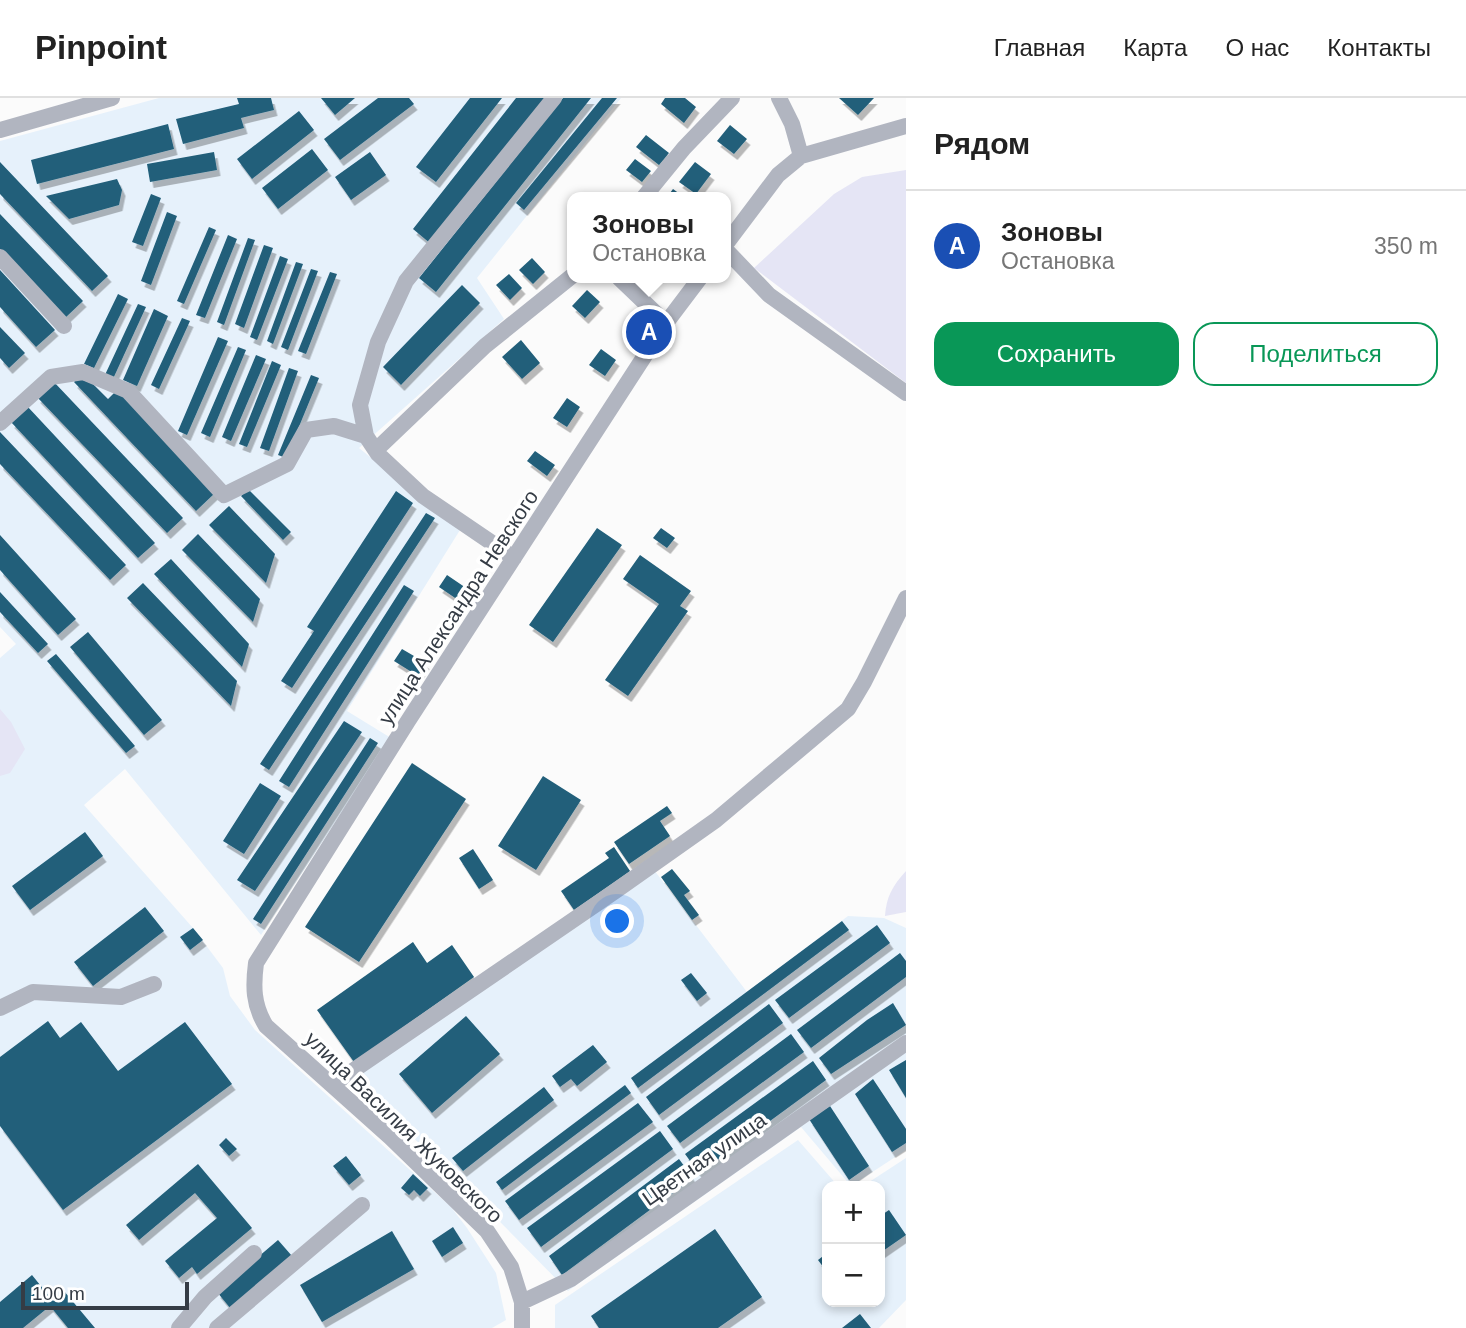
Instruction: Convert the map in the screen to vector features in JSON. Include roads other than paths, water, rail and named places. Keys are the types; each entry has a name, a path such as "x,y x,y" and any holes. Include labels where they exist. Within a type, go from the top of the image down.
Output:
{"street":[{"path":"0,130 112,98"},
{"path":"514,558 423,496 376,450 366,436 360,405 378,342 406,281 554,98"},
{"path":"648,192 684,148 732,98"},
{"path":"779,98 792,124 801,156"},
{"path":"731,237 778,175 801,156 906,126"},
{"path":"731,255 769,295 906,393"},
{"path":"0,257 64,326"},
{"path":"376,450 485,346 567,280"},
{"path":"624,283 666,323"},
{"name":"улица Александра Невского","path":"256,963 666,323 696,283"},
{"path":"0,423 51,377 83,372 128,391 225,495 287,464 306,430 334,426 366,436"},
{"path":"332,1085 716,820 848,709 906,598"},
{"name":"улица Василия Жуковского","path":"256,963 253,985 257,1012 266,1026 390,1137 487,1231 511,1267 522,1302 522,1328"},
{"path":"0,1008 33,992 121,997 154,984"},
{"name":"Цветная улица","path":"522,1302 571,1279 906,1044"},
{"path":"217,1328 362,1205"},
{"path":"178,1328 205,1297 254,1253"}],"place":[{"name":"Зоновы","path":"649,332"}]}
